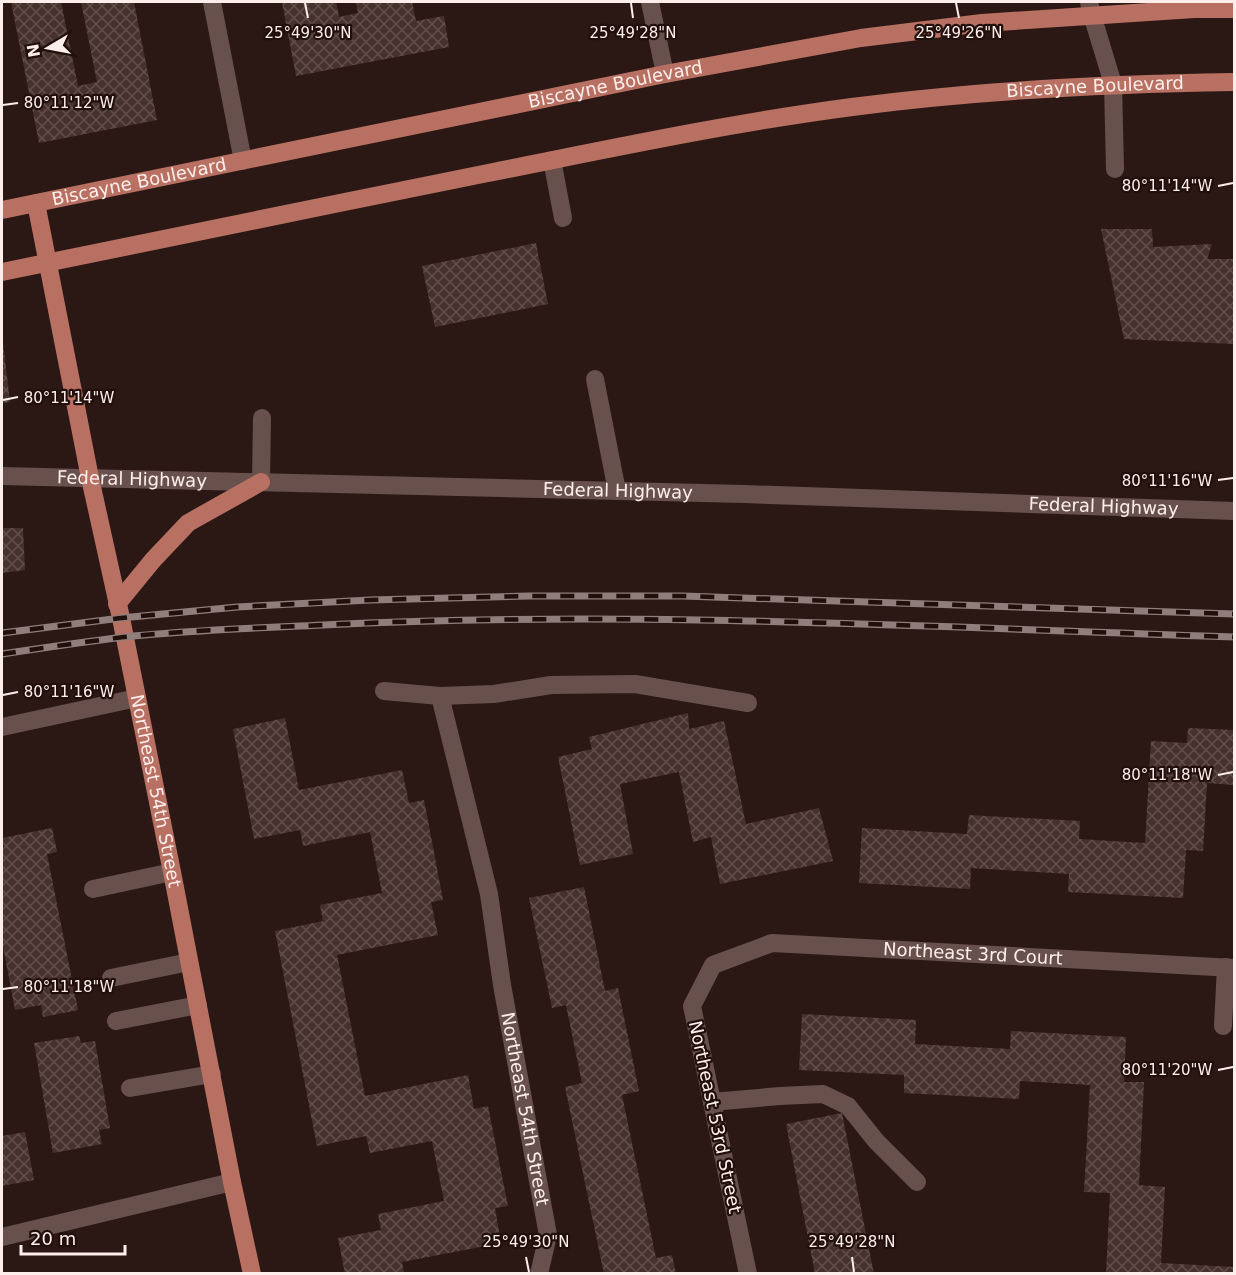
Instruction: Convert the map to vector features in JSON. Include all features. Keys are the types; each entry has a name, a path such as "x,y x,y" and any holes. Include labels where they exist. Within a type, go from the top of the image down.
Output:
{"main road":[{"name":"Biscayne Boulevard","path":"2,210 665,74 861,38 1090,8 1234,9"},
{"name":"Biscayne Boulevard","path":"2,272 636,143 753,122 854,107 977,94 1113,84 1234,82"},
{"name":"Northeast 54th Street","path":"36,203 252,1274"},
{"path":"117,604 153,560 188,523 261,482"}],"street":[{"path":"212,2 243,161"},
{"path":"650,2 665,74"},
{"path":"1090,8 1113,84 1115,169"},
{"path":"552,160 563,218"},
{"path":"595,379 617,491"},
{"path":"261,482 262,418"},
{"name":"Federal Highway","path":"2,476 756,494 1234,511"},
{"path":"384,691 440,696 494,694 551,685 635,684 748,703"},
{"name":"Northeast 54th Street","path":"440,696 489,894 502,985 548,1235 539,1274"},
{"path":"2,727 137,698"},
{"path":"93,889 172,872"},
{"name":"Northeast 3rd Court","path":"713,965 772,943 1230,967"},
{"path":"111,978 189,962"},
{"name":"Northeast 53rd Street","path":"713,965 692,1006 748,1274"},
{"path":"1223,1026 1230,967"},
{"path":"116,1021 198,1005"},
{"path":"130,1088 212,1074"},
{"path":"712,1102 823,1094 848,1106 876,1141 917,1182"},
{"path":"2,1238 232,1182"}],"building":[{"path":"11,2 61,2 78,86 97,82 81,2 134,2 157,120 39,143"},
{"path":"282,2 336,2 339,17 358,13 356,2 412,2 416,21 444,16 449,47 296,76"},
{"path":"1101,229 1152,229 1153,247 1212,244 1207,259 1234,259 1234,344 1124,339"},
{"path":"536,243 548,304 435,327 422,266"},
{"path":"2,343 10,402 2,403"},
{"path":"2,528 23,528 25,570 2,573"},
{"path":"688,713 689,729 724,721 746,824 819,808 833,861 720,884 711,837 693,842 679,772 620,784 633,854 580,865 558,757 592,749 589,737"},
{"path":"285,718 299,790 402,770 409,803 424,800 443,900 431,902 438,935 337,955 365,1096 468,1075 474,1109 488,1106 508,1206 495,1208 501,1243 402,1262 404,1274 345,1274 338,1238 381,1230 378,1214 444,1201 432,1141 370,1153 366,1136 317,1146 275,931 323,921 320,905 382,893 370,832 303,846 300,830 254,839 233,729"},
{"path":"1188,728 1234,730 1234,785 1207,783 1203,851 1186,850 1183,898 1068,892 1069,874 971,868 970,889 859,883 862,828 967,834 969,815 1080,821 1079,839 1145,843 1151,741 1187,743"},
{"path":"52,828 57,852 47,854 78,1010 43,1017 41,1005 15,1010 2,941 2,848 4,847 2,838"},
{"path":"584,887 605,991 618,988 639,1091 622,1095 656,1258 672,1255 676,1274 604,1274 565,1087 582,1083 566,1005 552,1008 529,898"},
{"path":"802,1014 916,1020 915,1044 1010,1049 1011,1031 1126,1037 1124,1082 1144,1082 1139,1185 1165,1187 1161,1263 1234,1267 1234,1274 1106,1274 1110,1193 1084,1192 1090,1085 1020,1081 1019,1099 904,1093 904,1075 799,1070"},
{"path":"79,1036 81,1043 95,1041 110,1128 99,1130 102,1144 53,1153 34,1043"},
{"path":"842,1113 874,1274 815,1274 786,1124"},
{"path":"25,1132 34,1180 2,1186 2,1136"}],"railway":[{"path":"2,633 121,618 237,607 370,600 529,596 683,596 1234,614"},
{"path":"2,654 124,637 199,631 437,621 551,619 893,625 1234,637"}]}
